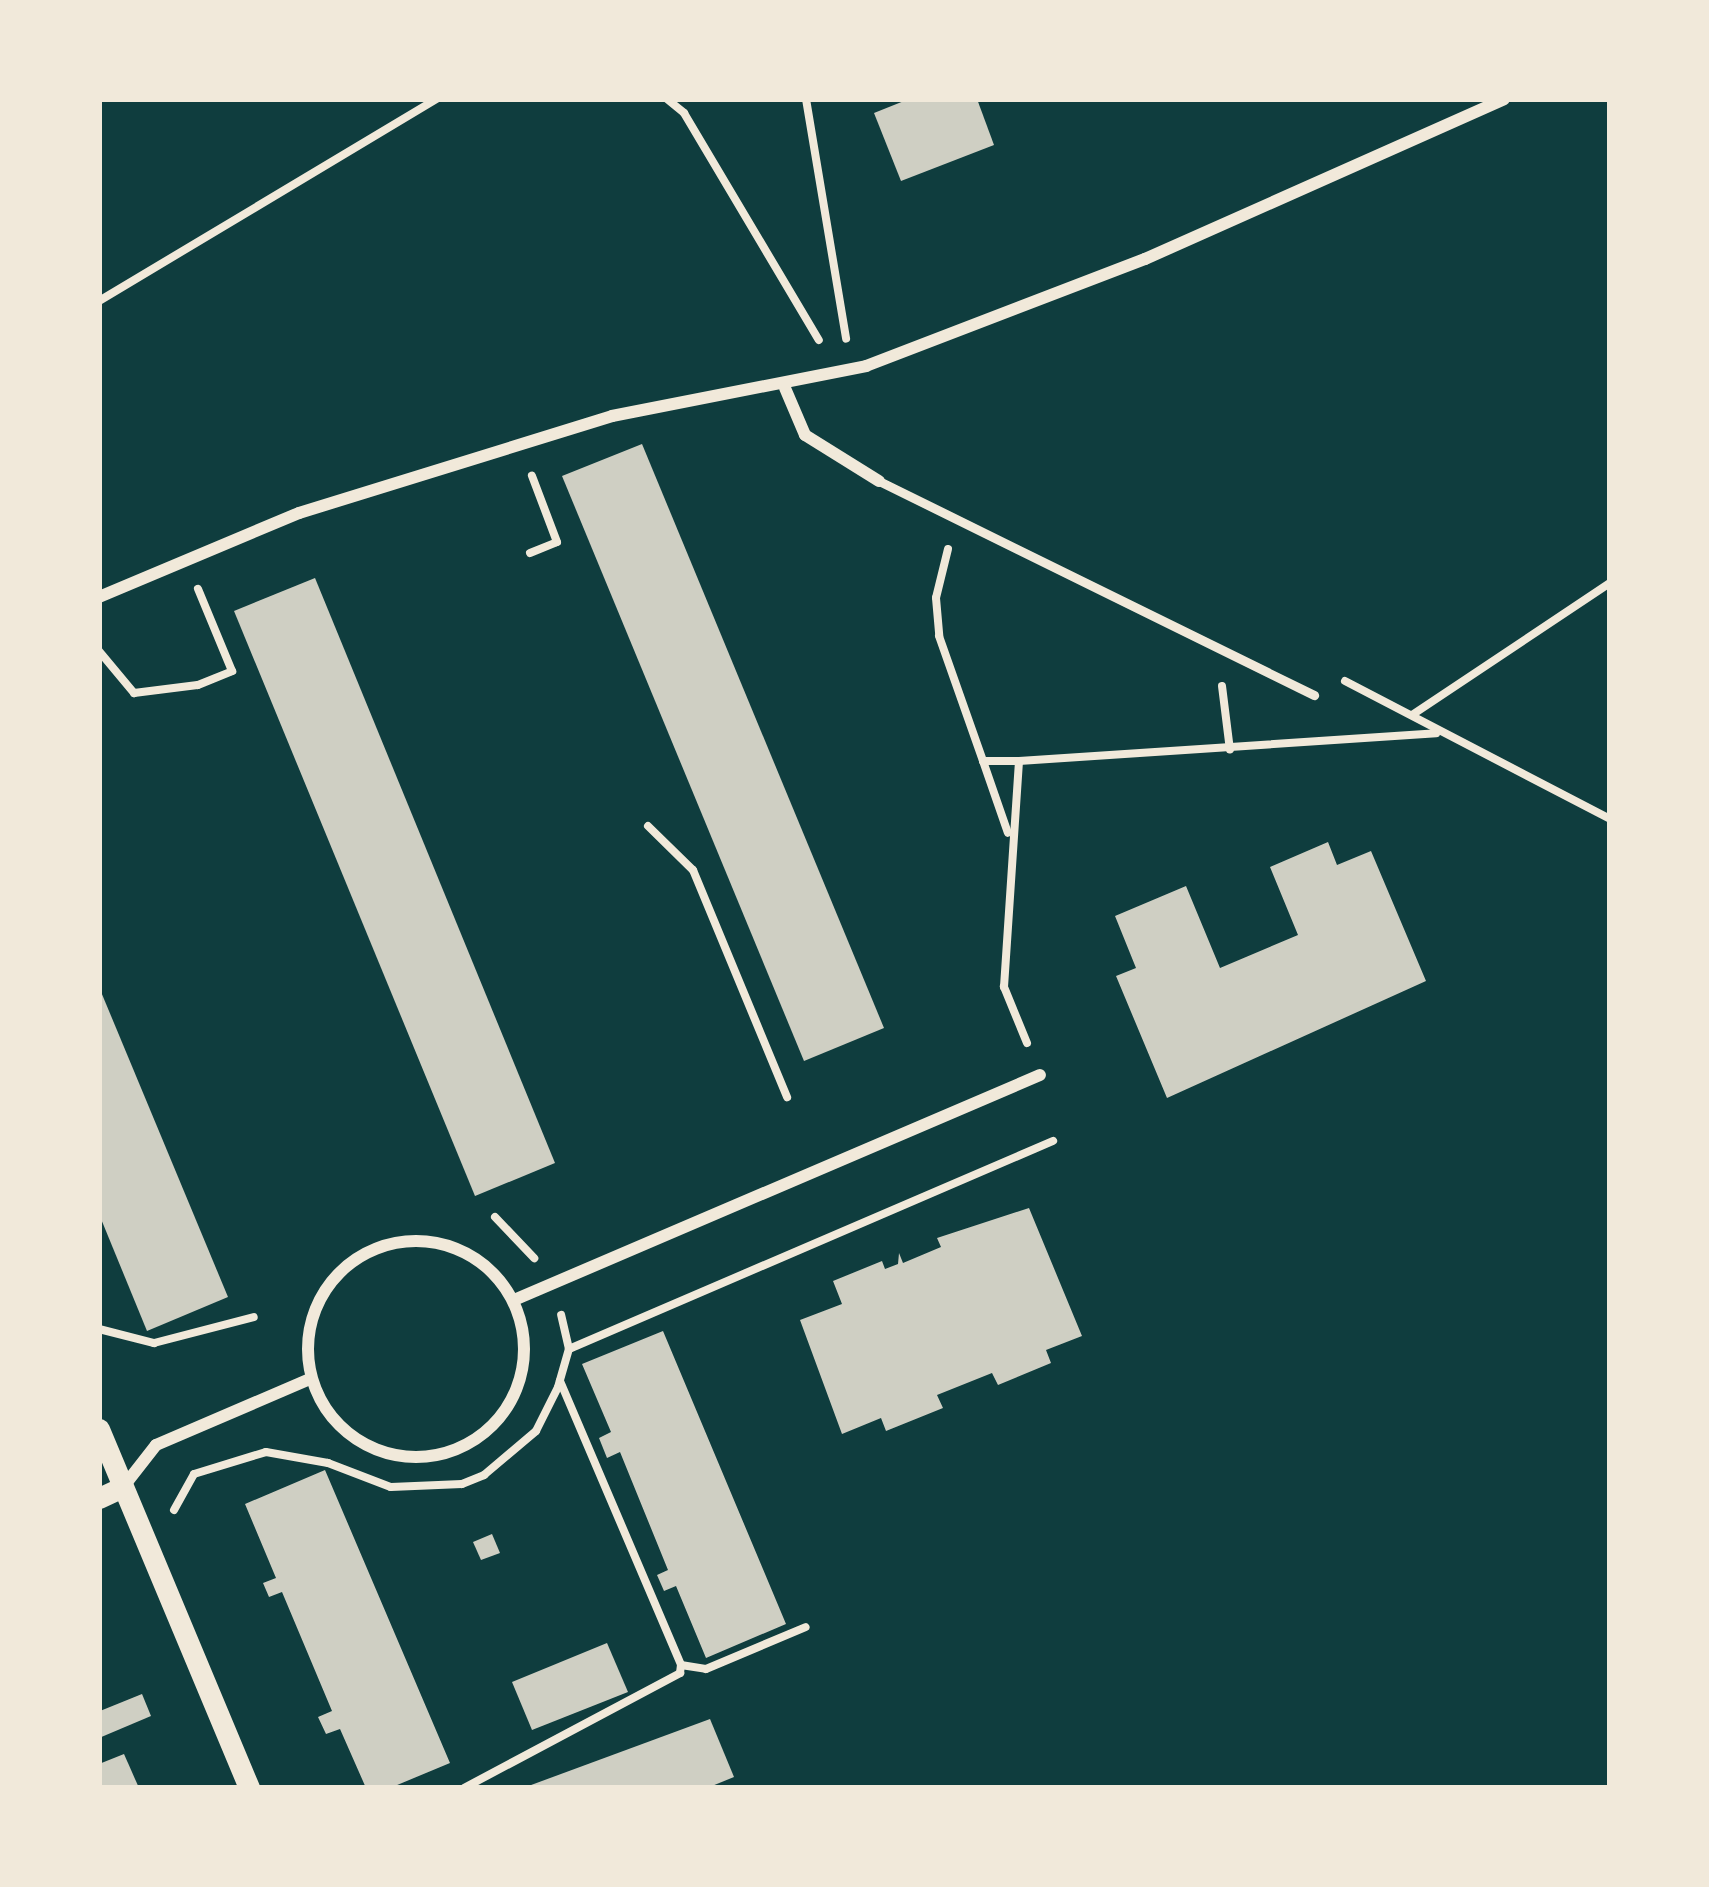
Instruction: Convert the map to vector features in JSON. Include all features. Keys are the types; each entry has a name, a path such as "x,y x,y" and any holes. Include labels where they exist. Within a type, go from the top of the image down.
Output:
{"street":[{"path":"99,597 299,513 612,416 785,388 836,373 1144,259 1504,99"},
{"path":"785,388 805,435 879,481"},
{"path":"514,1300 1040,1075"},
{"path":"395,1241 437,1241 495,1272 514,1300 525,1345 518,1390 492,1429 452,1453 406,1458 364,1445 330,1418 310,1379 308,1332 324,1289 356,1256 395,1241"},
{"path":"99,1498 123,1487 155,1445 310,1379"},
{"path":"99,1429 249,1788"}],"lane":[{"path":"879,481 958,526 1314,695"}],"path":[{"path":"99,301 437,99"},
{"path":"667,99 710,155 836,373"},
{"path":"806,99 844,327"},
{"path":"530,470 557,542 530,553"},
{"path":"958,526 940,572 937,621 1011,840"},
{"path":"1411,716 1610,583"},
{"path":"99,651 134,693 198,685 232,671 198,589"},
{"path":"1218,650 1230,750"},
{"path":"983,761 1230,750 1437,733 1610,819"},
{"path":"1019,761 1004,987 1040,1075"},
{"path":"648,826 693,870 787,1097"},
{"path":"569,1349 1054,1141"},
{"path":"175,1532 174,1510 194,1474 266,1452 328,1462 391,1487 462,1484 536,1431 569,1349 550,1284 523,1240 495,1217"},
{"path":"99,1329 154,1343 254,1317"},
{"path":"464,1788 680,1673 560,1381"},
{"path":"680,1665 706,1669 806,1627"}],"building":[{"path":"909,99 977,99 994,145 901,181 874,113"},
{"path":"642,444 884,1028 804,1061 562,476"},
{"path":"315,578 555,1163 475,1196 234,611"},
{"path":"1328,842 1337,865 1371,851 1426,981 1167,1098 1116,976 1136,968 1115,916 1186,886 1220,968 1298,935 1270,867"},
{"path":"99,987 228,1297 147,1331 99,1214"},
{"path":"1029,1208 1082,1336 1046,1350 1051,1363 998,1385 992,1373 937,1395 943,1408 886,1431 881,1418 842,1434 800,1320 842,1304 833,1281 882,1261 885,1269 898,1264 899,1253 903,1263 941,1247 937,1238"},
{"path":"663,1331 786,1624 706,1658 676,1586 664,1591 657,1575 668,1570 620,1452 607,1458 599,1438 611,1432 582,1364"},
{"path":"325,1470 450,1763 390,1788 366,1788 340,1729 326,1734 318,1717 332,1711 282,1592 269,1597 263,1583 276,1578 245,1504"},
{"path":"492,1534 500,1553 481,1560 473,1542"},
{"path":"607,1643 628,1692 532,1730 512,1682"},
{"path":"142,1694 151,1716 99,1738 100,1711"},
{"path":"710,1719 734,1777 707,1788 523,1788"},
{"path":"124,1754 139,1788 99,1788 99,1764"}]}
